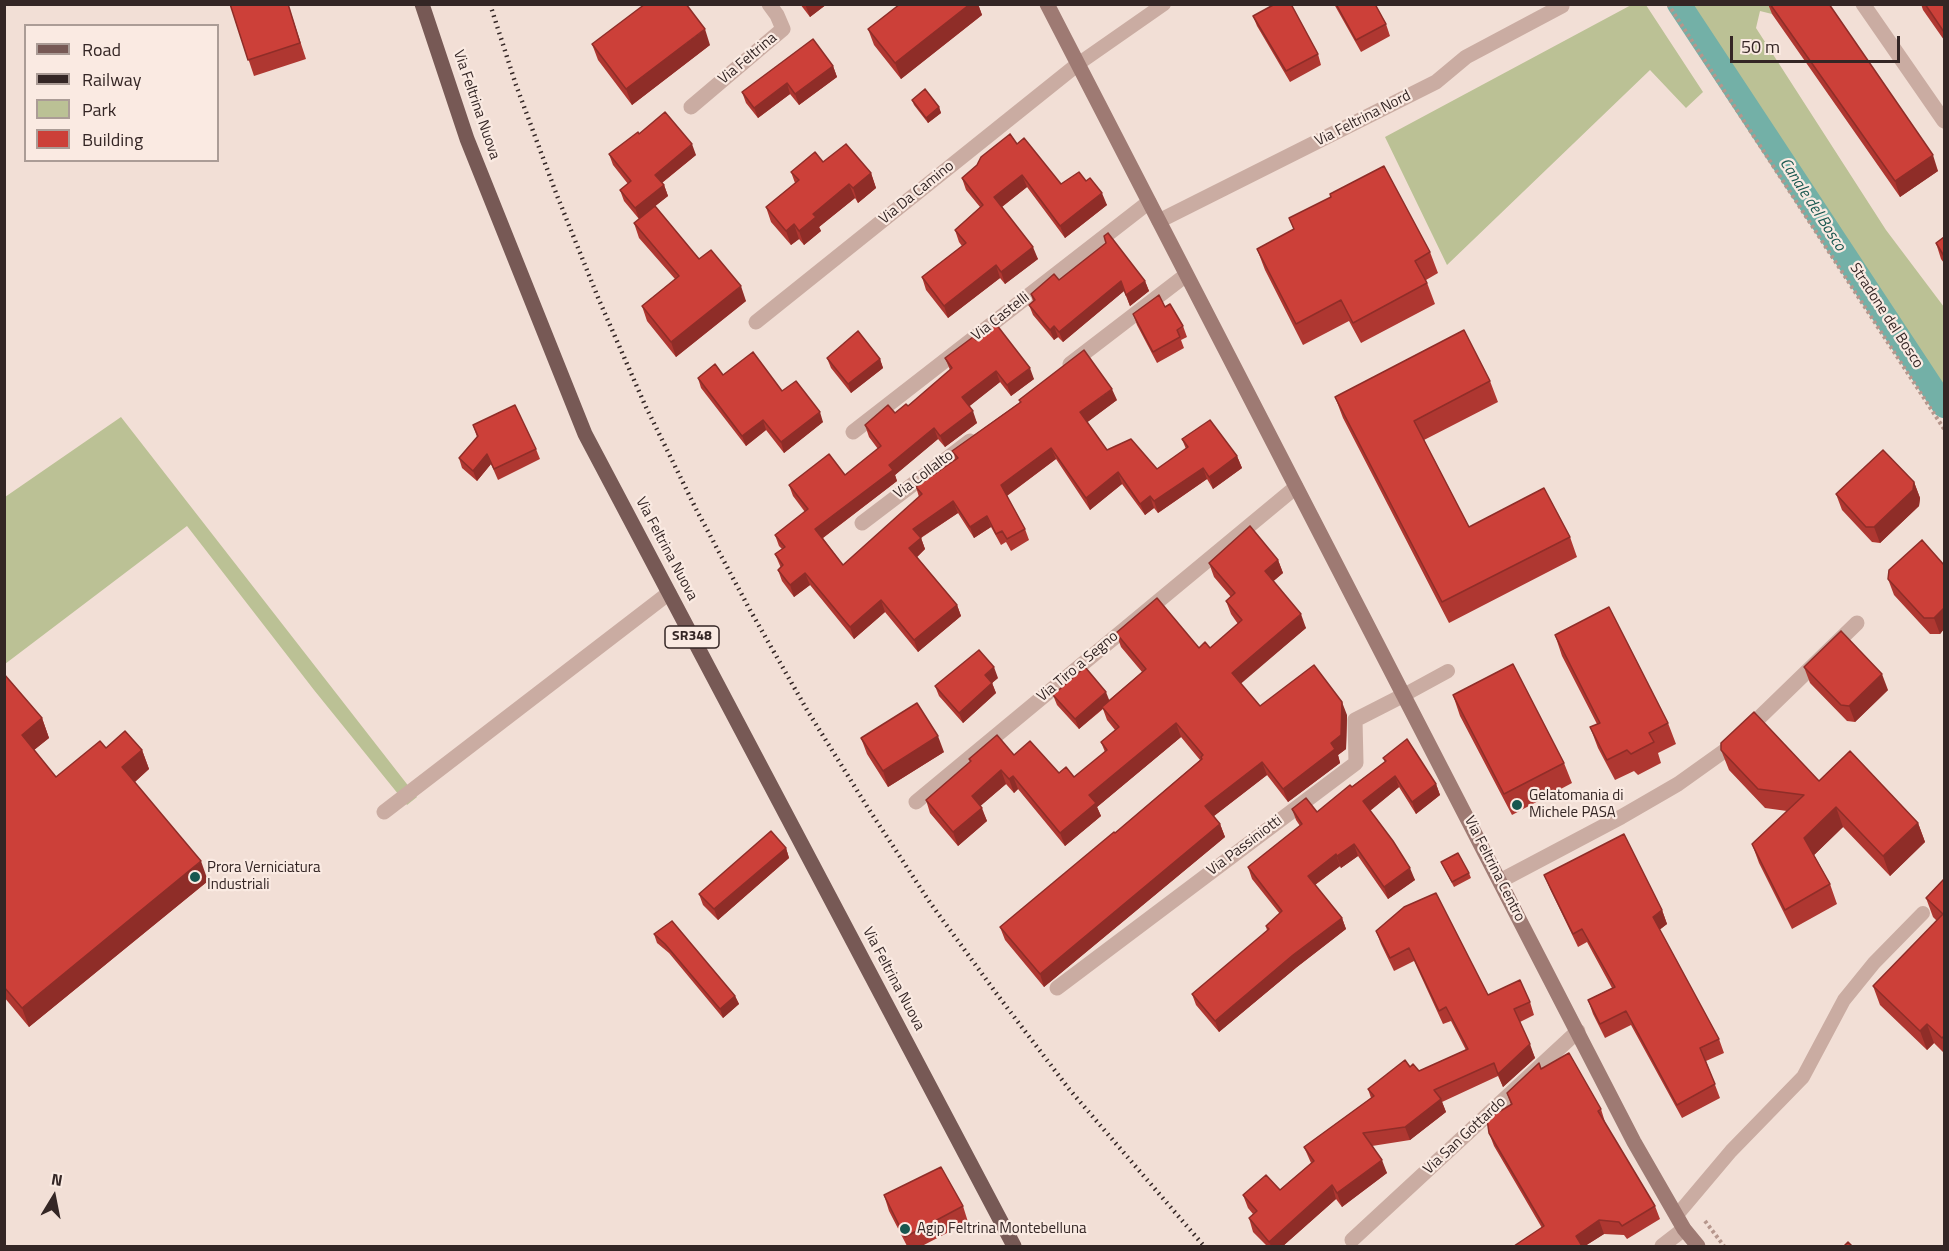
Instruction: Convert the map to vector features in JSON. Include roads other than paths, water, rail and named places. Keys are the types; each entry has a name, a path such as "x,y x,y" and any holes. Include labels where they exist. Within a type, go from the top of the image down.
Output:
{"main road":[{"name":"Via Feltrina Nuova","path":"422,4 467,139 585,434 1014,1246"},
{"path":"1047,4 1296,487"},
{"name":"Via Feltrina Centro","path":"1296,487 1634,1142 1684,1229 1698,1246"}],"street":[{"name":"Via Feltrina","path":"691,107 783,29 769,4"},
{"path":"1863,4 1944,121"},
{"name":"Via Feltrina Nord","path":"1159,221 1436,82 1466,57 1562,6"},
{"name":"Via Da Camino","path":"756,322 1078,63"},
{"name":"Via Castelli","path":"853,432 1149,202"},
{"path":"1062,370 1186,275"},
{"name":"Via Collalto","path":"862,523 986,428"},
{"name":"Via Tiro a Segno","path":"916,802 1296,487"},
{"path":"384,812 669,593"},
{"path":"1500,881 1678,784 1727,749 1857,623"},
{"name":"Via Passiniotti","path":"1057,988 1356,763 1355,720 1404,695"},
{"name":"Via San Gottardo","path":"1352,1240 1578,1031"},
{"path":"1662,1246 1684,1229"}],"lane":[{"path":"1078,63 1164,4"},
{"path":"1404,695 1448,671"},
{"path":"1677,1215 1731,1151 1803,1077 1844,1000 1874,963 1923,913"}],"waterway":[{"name":"Canale del Bosco","path":"1679,4 1944,406"}],"railway":[{"path":"490,4 516,85 556,193 645,405 696,509 807,710 931,904 999,997 1069,1089 1204,1246"}],"place":[{"name":"Gelatomania di Michele PASA","path":"1517,805"},
{"name":"Prora Verniciatura Industriali","path":"195,877"},
{"name":"Agip Feltrina Montebelluna","path":"905,1229"}]}
